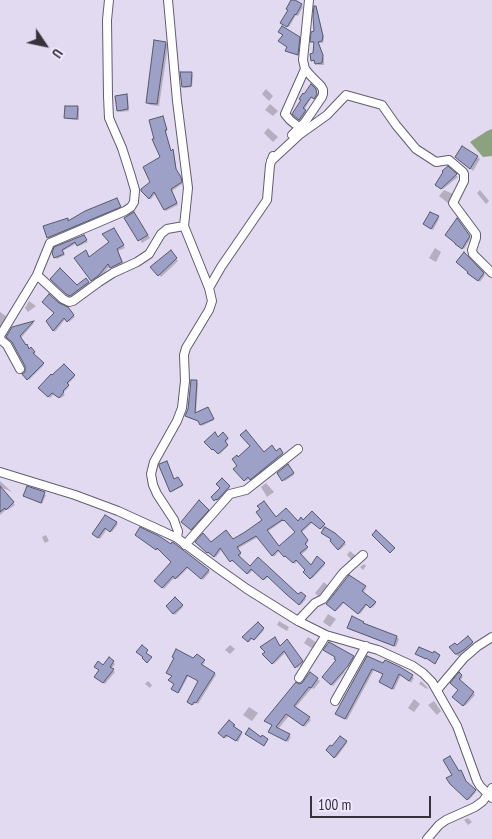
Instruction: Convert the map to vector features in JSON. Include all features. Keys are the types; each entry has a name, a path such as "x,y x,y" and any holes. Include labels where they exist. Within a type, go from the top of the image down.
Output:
{"street":[{"path":"20,369 7,345 0,338 37,275 50,243 125,211 131,207 135,198 135,190 126,161 109,118 106,20 109,0"},
{"path":"168,0 176,100 188,188 184,226 209,288 212,301 209,310 189,342 184,355 185,381 182,408 177,421 154,462 151,474 157,494 174,520 178,531 177,538"},
{"path":"209,288 221,267 267,200 271,161 275,153 300,128 323,94 321,86 305,69 303,60 309,0"},
{"path":"300,128 286,114 305,69"},
{"path":"271,161 299,135 327,115 346,95 382,105 396,126 416,149 436,162 449,160 463,172 464,180 453,203 476,234 472,250 473,254 492,273"},
{"path":"37,275 63,299 69,302 74,301 106,277 149,254 161,234 167,229 184,226"},
{"path":"185,545 227,496 246,490 298,449"},
{"path":"0,472 75,495 118,511 177,538 247,589 298,621 326,635 378,650 413,666 423,673 432,682 457,726 477,781 480,786 491,794 475,807 446,820 427,839"},
{"path":"298,621 315,603 323,599 343,573 363,555"},
{"path":"299,678 326,635"},
{"path":"437,690 464,658 492,637"},
{"path":"335,701 366,646"}],"green space":[{"path":"492,129 492,156 483,157 470,142"}],"building":[{"path":"291,0 302,4 287,27 280,23 288,10 286,9"},
{"path":"314,6 316,6 323,36 322,41 318,42 323,55 322,63 315,64 314,60 311,61 310,54 313,53 314,42 310,42 311,32 314,31"},
{"path":"282,26 300,37 298,55 285,51 287,47 278,41 283,35 278,32"},
{"path":"154,40 166,42 157,104 146,103"},
{"path":"180,72 192,72 191,86 182,87"},
{"path":"311,84 316,89 317,94 314,99 311,97 303,108 306,110 299,120 292,114 301,100 299,99"},
{"path":"127,94 128,109 117,111 115,96"},
{"path":"65,106 78,106 77,119 64,118"},
{"path":"163,116 171,151 173,149 176,169 182,182 171,189 177,203 164,210 154,192 149,199 141,191 150,182 143,167 160,157 152,139 154,139 149,120"},
{"path":"462,146 478,156 470,169 455,157"},
{"path":"448,166 457,174 441,189 435,185 442,171"},
{"path":"117,198 121,207 47,238 43,226 68,218 68,221 85,211"},
{"path":"134,212 148,235 138,241 124,218"},
{"path":"430,212 439,216 431,229 423,224"},
{"path":"457,218 470,236 462,249 445,235"},
{"path":"114,228 124,245 117,249 122,262 110,268 108,264 91,281 74,258 86,250 89,257 109,242 102,234"},
{"path":"84,235 87,240 77,246 75,242 62,250 64,254 54,258 52,253 54,247"},
{"path":"171,250 177,258 158,276 150,267"},
{"path":"464,252 484,273 478,281 456,262"},
{"path":"60,268 77,285 86,278 89,282 70,296 50,279"},
{"path":"49,294 59,303 68,307 74,315 67,322 64,318 53,331 46,321 54,313 42,302"},
{"path":"34,321 20,336 29,349 31,347 35,352 33,353 44,363 27,380 22,374 25,372 25,366 12,342 6,337 12,327"},
{"path":"64,364 75,375 67,383 69,385 59,398 52,393 48,397 38,388"},
{"path":"191,380 197,380 195,413 208,407 214,419 200,425 198,421 185,416 188,409"},
{"path":"246,430 264,452 272,445 276,451 280,448 283,453 250,480 248,477 244,481 233,469 237,466 232,459 237,455 238,457 250,446 240,435"},
{"path":"215,432 218,437 223,432 228,438 225,441 228,445 218,454 204,442"},
{"path":"167,461 174,479 178,477 183,485 170,492 159,466 159,464"},
{"path":"288,464 294,473 282,481 277,473"},
{"path":"222,478 230,486 214,501 211,497 220,488 216,484"},
{"path":"0,486 14,502 6,510 5,508 0,512"},
{"path":"27,486 45,492 41,503 23,496"},
{"path":"199,500 209,510 191,530 181,522"},
{"path":"264,501 276,517 286,508 298,521 301,517 303,520 312,511 325,524 320,529 311,522 301,531 308,540 305,544 308,547 300,553 311,565 317,556 325,563 310,579 296,560 293,563 278,550 272,556 256,536 237,547 241,553 238,555 250,566 258,557 298,594 301,592 306,596 299,605 267,576 263,580 251,569 247,574 232,560 230,562 220,548 214,557 195,542 203,533 211,542 226,530 233,539 262,520 256,512 260,509 257,506","holes":["283,521 295,532 279,546 267,530"]},
{"path":"105,515 117,522 110,532 105,528 98,538 92,534"},
{"path":"140,527 171,544 172,542 174,543 209,570 201,579 187,567 175,579 173,576 162,588 154,581 171,562 157,548 156,550 135,535"},
{"path":"325,527 345,542 338,550 330,541 331,539 321,533"},
{"path":"376,530 395,548 390,553 372,535"},
{"path":"349,575 366,586 362,591 376,602 370,608 366,604 358,614 343,602 335,611 326,604"},
{"path":"175,597 183,605 173,614 166,606"},
{"path":"352,616 363,623 397,636 394,646 347,628"},
{"path":"258,622 264,628 254,640 251,638 248,642 242,637"},
{"path":"468,636 473,642 455,654 449,647 455,643 457,645"},
{"path":"275,637 280,646 287,639 303,661 295,668 284,651 272,664 262,654 265,652 260,647"},
{"path":"329,642 354,656 348,666 331,685 322,677 336,660 334,659 335,657 323,650"},
{"path":"142,645 148,650 146,653 152,657 147,663 136,652"},
{"path":"419,647 433,653 434,651 440,655 435,664 415,654"},
{"path":"176,649 193,658 197,654 205,660 201,664 215,673 196,703 194,702 192,705 187,702 198,681 187,675 178,693 171,689 174,684 168,680 172,676 166,673 174,658 172,657"},
{"path":"367,656 383,663 385,660 413,675 409,681 399,674 392,689 379,682 383,674 372,669 345,719 335,714"},
{"path":"109,657 114,661 110,667 114,669 103,683 94,677 99,670 94,667 98,661 103,665"},
{"path":"310,672 318,678 294,706 310,717 303,726 286,714 276,727 290,734 286,741 268,732 272,725 264,721 296,682 302,683"},
{"path":"459,672 462,675 459,679 474,692 463,706 452,697 458,690 450,683"},
{"path":"229,720 235,725 233,726 242,732 236,741 226,735 224,738 218,733"},
{"path":"249,728 261,737 262,735 268,739 264,746 245,734"},
{"path":"340,736 347,741 334,758 326,750"},
{"path":"450,756 459,771 461,770 466,781 476,790 467,800 446,778 452,775 443,760"}]}
